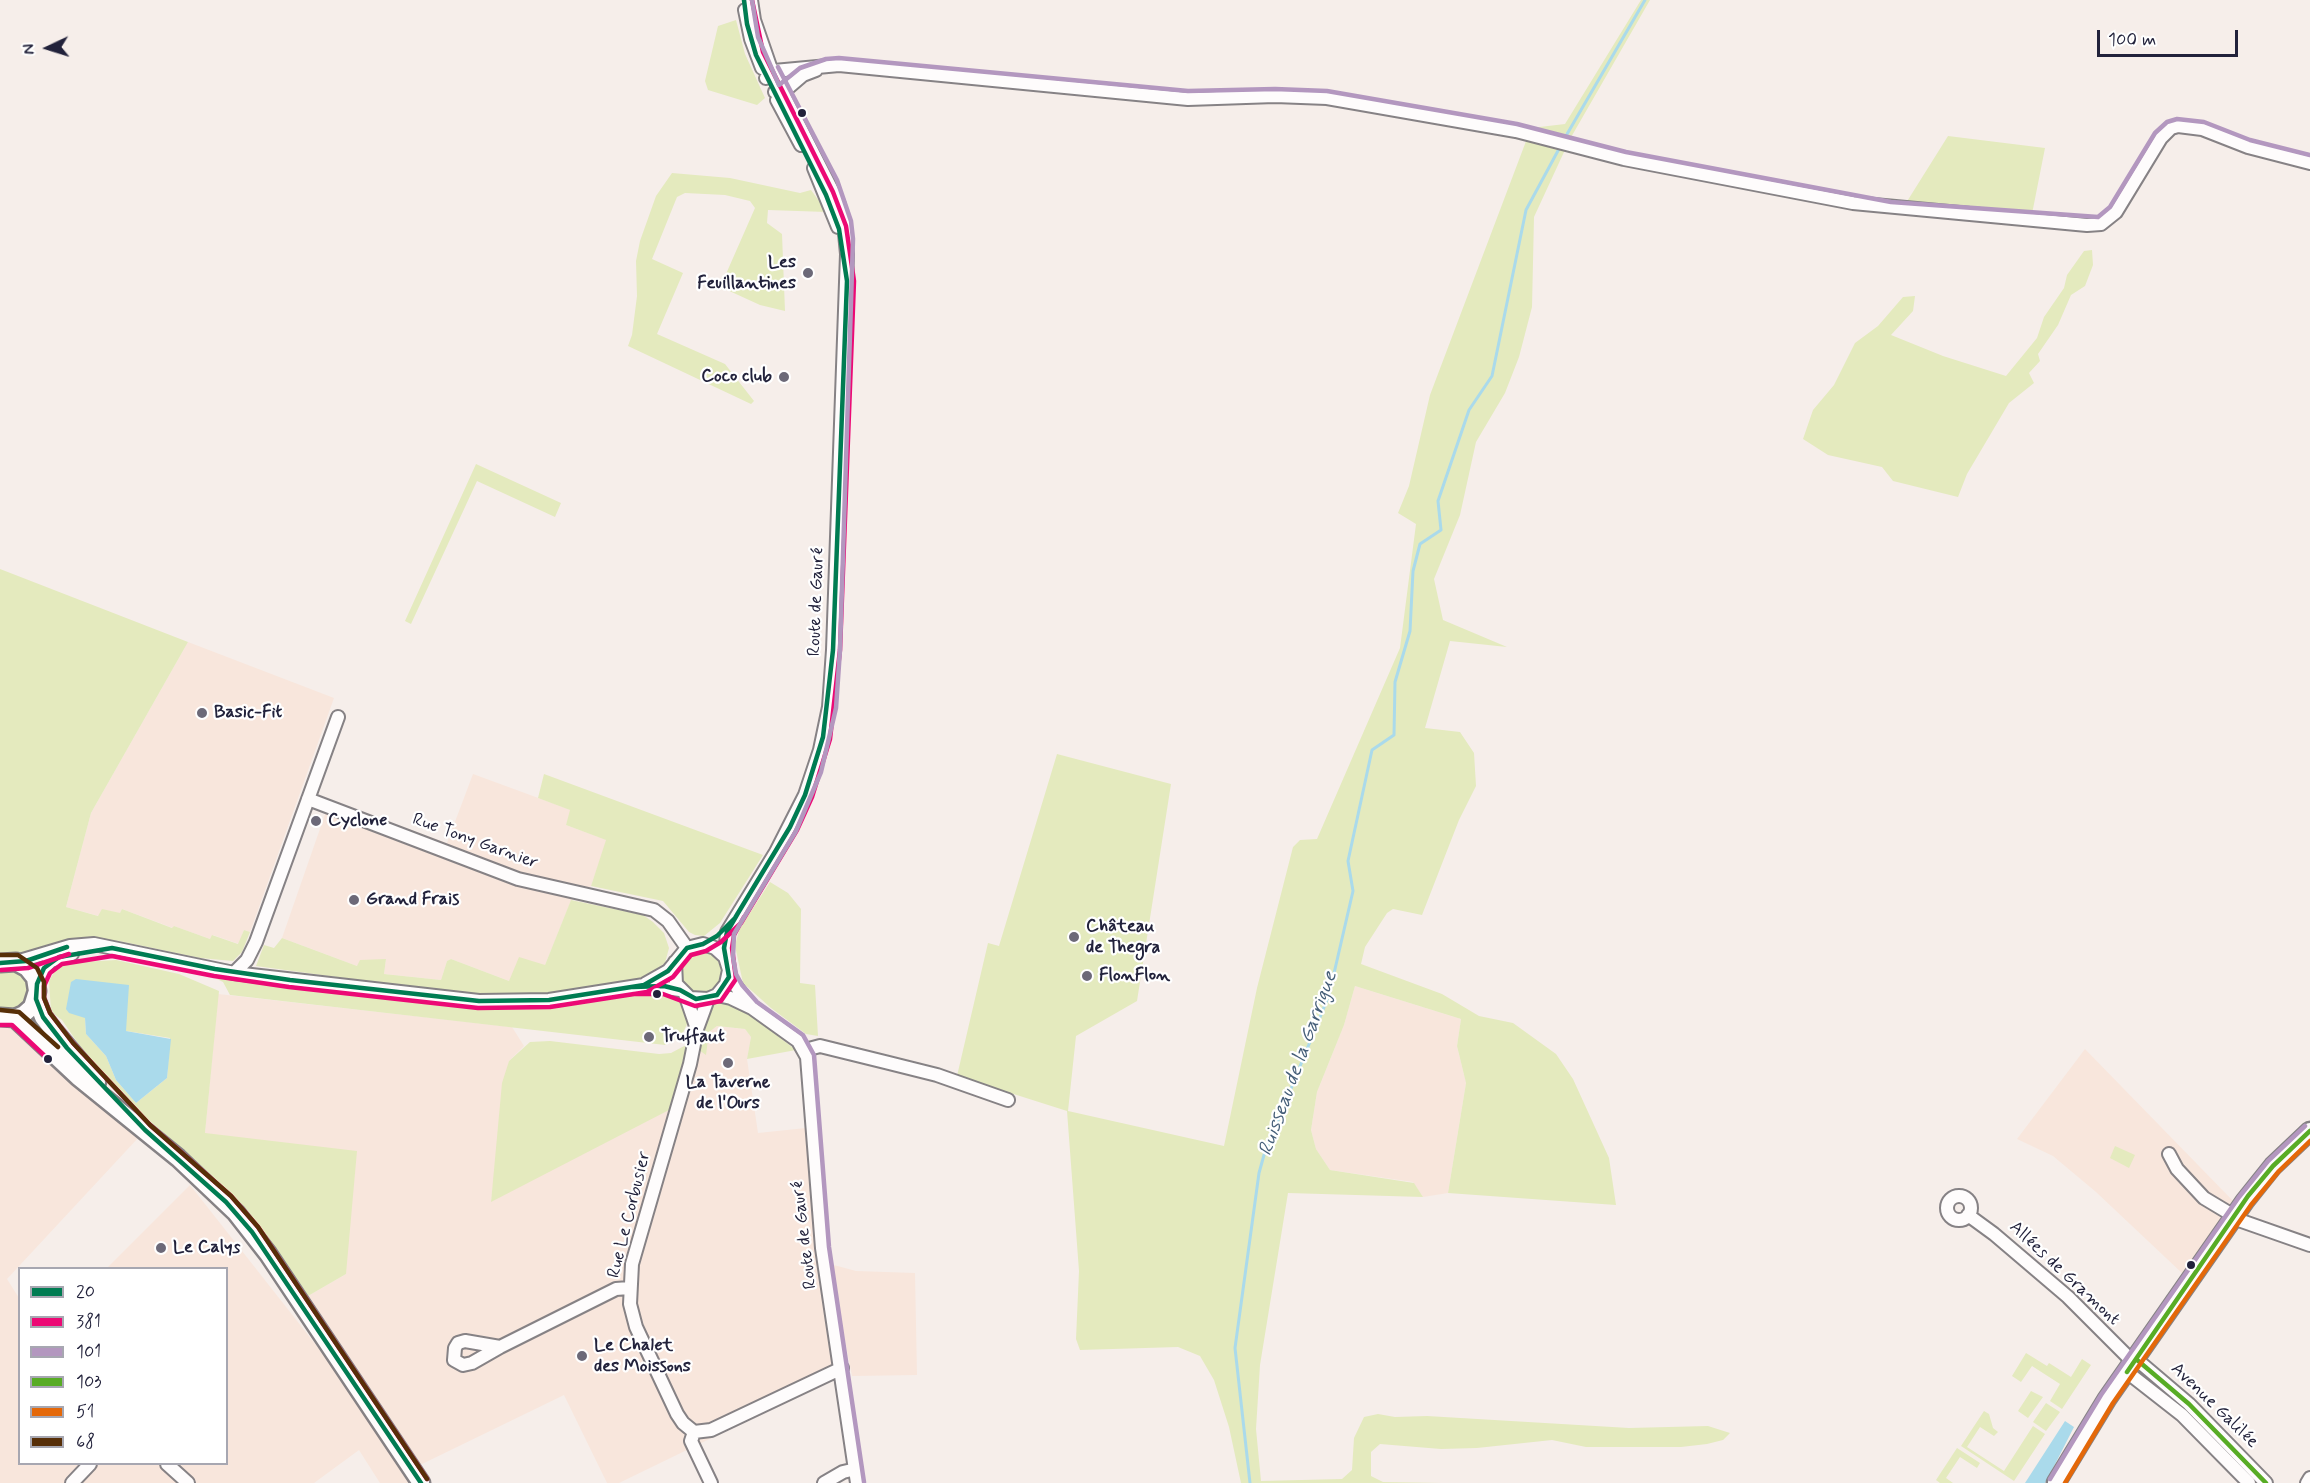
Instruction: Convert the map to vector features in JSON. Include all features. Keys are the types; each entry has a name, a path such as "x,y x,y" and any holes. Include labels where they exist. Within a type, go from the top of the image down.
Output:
{"main road":[{"path":"8,963 32,973 43,1017 67,1048 145,1130"},
{"path":"5,1019 24,1014 36,991"},
{"path":"5,1019 145,1130 226,1203 252,1232 421,1483"},
{"path":"2056,1483 2071,1456 2132,1364 2234,1217 2273,1166 2310,1131"}],"street":[{"name":"Route de Gauré","path":"725,957 728,932 776,852 805,795 820,750 829,707 833,650 846,266 838,229 826,195 751,39 744,0"},
{"name":"Route de Gauré","path":"751,0 769,75"},
{"path":"778,93 803,75 828,66"},
{"path":"769,75 828,66 866,66 1188,99 1275,96 1327,98 1516,132 1624,159 1853,203 2087,225 2101,224 2116,212 2161,138 2171,128 2178,126 2202,129 2248,147 2310,163"},
{"path":"234,973 250,954 338,717"},
{"name":"Rue Tony Garnier","path":"308,799 518,879 654,910 668,921 687,948"},
{"name":"Route de Gauré","path":"703,944 717,936 735,918"},
{"path":"8,963 80,944 112,948 234,973 491,1001 549,1000 644,985 664,986 696,999 731,998 752,1008 798,1041 805,1050 820,1046 890,1063 937,1075 1008,1100"},
{"path":"644,985 668,970 687,948 703,944 715,948 725,957 729,976 752,1008"},
{"path":"36,991 44,968 59,957 112,948"},
{"path":"675,962 674,977 683,992 697,1029"},
{"path":"712,997 729,976"},
{"name":"Rue Le Corbusier","path":"711,1483 691,1441 694,1432 677,1414 641,1339 631,1314 629,1288 632,1264 690,1064 697,1029 712,997"},
{"name":"Route de Gauré","path":"805,1050 808,1063 822,1248 842,1368 857,1483"},
{"path":"2169,1154 2177,1169 2204,1198 2234,1217 2310,1245"},
{"name":"Allées de Gramont","path":"1968,1215 2068,1297 2132,1364"},
{"path":"500,1347 616,1289 629,1288"},
{"name":"Avenue Galilée","path":"2132,1364 2249,1483"},
{"name":"Avenue Galilée","path":"2132,1364 2189,1404 2266,1483"},
{"path":"694,1432 711,1430 842,1368"},
{"path":"72,1483 89,1465"},
{"path":"168,1465 188,1483"},
{"path":"824,1483 843,1472 855,1469"},
{"path":"2307,1483 2310,1479"}],"shaded area":[{"path":"188,642 334,698 250,932 244,930 239,944 213,935 210,939 174,926 173,928 122,909 120,914 99,916 66,907 91,813"},
{"path":"473,774 571,810 566,825 607,840 591,886 571,901 545,965 509,981 451,959 447,961 441,980 384,974 386,959 357,966 282,938 330,800 447,843"},
{"path":"1355,986 1461,1019 1457,1046 1466,1083 1448,1193 1423,1197 1413,1182 1330,1170 1316,1149 1311,1130 1317,1092 1344,1025"},
{"path":"218,994 512,1027 524,1046 509,1061 491,1201 688,1044 717,1026 745,1029 751,1037 747,1059 758,1133 806,1128 815,1246 835,1378 619,1483 607,1483 564,1395 420,1465 308,1296 346,1274 205,1133"},
{"path":"10,1027 22,1034 139,1137 7,1279 18,1296 18,1465 228,1465 228,1267 108,1267 190,1185 331,1364 409,1483 380,1483 359,1450 314,1483 0,1483 0,1028"},
{"path":"2085,1049 2236,1204 2183,1274 2096,1192 2053,1156 2017,1139"},
{"path":"830,1264 856,1271 915,1273 917,1375 852,1376"}],"green space":[{"path":"1641,0 1650,0 1570,139 1534,217 1532,307 1519,357 1505,393 1476,442 1460,515 1434,579 1443,620 1507,647 1450,641 1425,728 1460,732 1474,753 1476,786 1459,820 1422,915 1393,909 1387,913 1365,947 1361,964 1442,994 1479,1016 1513,1023 1556,1054 1573,1079 1609,1158 1616,1205 1448,1193 1466,1083 1457,1046 1461,1019 1355,986 1344,1025 1317,1092 1311,1130 1316,1149 1330,1170 1414,1183 1423,1197 1288,1193 1260,1365 1256,1429 1261,1481 1342,1479 1352,1470 1354,1438 1364,1417 1378,1414 1395,1417 1427,1416 1629,1428 1708,1426 1730,1433 1723,1440 1681,1447 1586,1447 1552,1440 1477,1448 1441,1449 1380,1444 1371,1452 1371,1476 1383,1482 1442,1483 1241,1483 1229,1427 1214,1380 1200,1356 1178,1347 1080,1350 1076,1339 1079,1271 1067,1111 957,1076 988,943 999,946 1057,754 1171,784 1137,1001 1076,1036 1068,1111 1224,1146 1257,988 1293,847 1300,840 1317,839 1400,648 1416,524 1398,513 1409,486 1430,395 1531,128 1565,124"},
{"path":"736,20 745,54 765,98 757,105 708,90 705,81 718,26"},
{"path":"1948,136 2045,148 2032,214 1906,203"},
{"path":"672,173 730,178 800,193 811,190 827,212 768,210 767,223 782,234 785,311 760,305 725,289 722,283 755,208 750,201 725,195 685,193 677,197 652,259 683,273 657,334 725,364 754,401 751,404 628,346 632,335 637,296 636,261 640,241 656,196"},
{"path":"2092,250 2093,265 2085,286 2071,295 2058,325 2038,354 2040,361 2029,373 2034,383 2009,403 1967,474 1958,497 1893,481 1882,467 1828,455 1803,439 1813,410 1834,385 1855,343 1878,326 1903,297 1915,296 1913,311 1891,335 1943,356 2006,376 2037,338 2044,317 2064,288 2067,275 2084,251"},
{"path":"476,464 561,503 555,517 477,481 411,624 405,621"},
{"path":"0,569 188,642 91,813 66,907 98,916 102,909 120,913 122,909 172,928 174,926 210,939 212,935 238,944 244,930 250,932 242,952 233,961 200,958 119,941 86,938 55,944 23,955 0,953"},
{"path":"544,774 763,855 720,923 704,936 695,935 689,932 663,901 591,886 606,840 566,825 570,810 538,798"},
{"path":"770,882 788,893 801,909 800,983 815,985 818,1036 806,1034 771,1008 743,983 735,946 739,930"},
{"path":"571,900 643,915 664,933 669,948 665,963 643,978 616,985 569,993 509,996 438,991 256,966 264,945 274,948 282,938 357,966 360,960 386,959 384,974 441,980 447,961 451,959 509,981 519,957 545,965"},
{"path":"701,952 709,953 715,958 720,964 720,980 715,986 709,991 701,992 693,991 687,986 682,980 681,972 682,964 687,958 693,953"},
{"path":"116,960 179,974 219,991 205,1133 357,1151 346,1274 308,1296 253,1218 202,1167 103,1080 62,1020 51,1012 49,981 57,967 67,963","holes":["85,1018 126,1031 170,1038 167,1078 136,1103 116,1080 106,1056 86,1034"]},
{"path":"12,970 25,978 29,994 21,1007 11,1011 0,1009 0,972"},
{"path":"201,971 244,980 442,1003 514,1007 665,990 681,999 688,1022 681,1037 665,1045 230,995 223,982"},
{"path":"718,1002 740,1007 796,1050 747,1059 751,1037 745,1029 717,1026 709,1032 706,1055 699,1050 710,1005"},
{"path":"550,1041 659,1054 671,1053 688,1044 669,1110 491,1202 502,1083 509,1061 530,1042"},
{"path":"2115,1146 2135,1155 2129,1168 2110,1158"},
{"path":"2026,1353 2047,1366 2049,1363 2071,1377 2082,1359 2091,1365 2062,1409 2050,1401 2060,1384 2032,1366 2021,1382 2012,1376"},
{"path":"2031,1391 2043,1397 2028,1418 2018,1411"},
{"path":"2046,1403 2060,1412 2046,1431 2033,1422"},
{"path":"1984,1411 1989,1414 1993,1428 1998,1432 1994,1436 1980,1427 1967,1447 2004,1471 2033,1426 2045,1434 2014,1481 1961,1446"},
{"path":"1957,1448 1980,1463 1977,1468 1960,1457 1946,1478 1953,1483 1940,1483 1936,1480"}],"water":[{"path":"76,979 129,985 126,1031 171,1039 167,1078 136,1103 116,1080 106,1056 86,1034 85,1018 69,1013 66,1009 71,982"},
{"path":"2065,1421 2074,1427 2045,1483 2025,1483"}],"waterway":[{"name":"Ruisseau de la Garrigue","path":"1563,141 1645,0"},
{"name":"Ruisseau de la Garrigue","path":"1250,1483 1235,1348 1259,1173 1264,1155 1329,995 1353,891 1348,861 1372,750 1394,735 1395,682 1410,631 1413,571 1420,544 1441,530 1438,501 1469,410 1492,376 1526,210 1560,147"}],"transit line":[{"name":"20","path":"421,1483 252,1232 226,1202 145,1130 67,1048 43,1017 36,999 37,984 44,968 59,957 112,948 215,969 290,980 479,1001 549,1000 644,985 668,971 687,948 703,944 717,936 735,918 790,827 805,795 823,737 833,650 847,281 839,229 826,195 756,55 747,24 744,0"},
{"name":"381","path":"427,1479 258,1227 231,1196 150,1125 73,1043 50,1013 44,998 44,986 50,973 62,964 112,956 214,976 289,987 478,1008 550,1007 647,992 673,977 691,955 706,951 721,942 741,923 797,830 812,797 830,739 840,650 854,281 846,226 833,192 763,52 752,0"},
{"name":"101","path":"752,0 758,37 779,85 800,68 826,59 839,58 1188,91 1275,89 1327,91 1517,124 1626,152 1891,202 2098,217 2110,207 2155,133 2167,122 2177,119 2204,122 2250,140 2310,155"},
{"name":"101","path":"778,67 837,180 851,221 853,239 840,650 836,708 821,772 796,831 734,934 733,957 736,974 742,985 757,1002 803,1035 814,1055 829,1247 864,1482"},
{"name":"20","path":"633,987 664,986 680,990 696,999 717,995 729,977 724,948 727,932 738,913"},
{"name":"381","path":"633,994 663,994 695,1006 721,1001 736,979 732,948 734,935 744,917"},
{"name":"20","path":"0,963 26,961 67,947"},
{"name":"381","path":"1,970 28,968 69,954"},
{"name":"68","path":"0,955 18,955 37,968 44,982 44,998 50,1013 73,1043 150,1125 231,1196 258,1227 427,1479"},
{"name":"68","path":"0,1010 19,1012 58,1047"},
{"name":"381","path":"0,1025 12,1025 48,1059"},
{"name":"101","path":"2050,1479 2101,1395 2239,1197 2268,1161 2305,1126"},
{"name":"103","path":"2127,1372 2248,1196 2273,1166 2310,1131"},
{"name":"51","path":"2065,1483 2113,1403 2251,1205 2279,1171 2310,1141"},
{"name":"103","path":"2136,1359 2189,1404 2266,1483"}],"place":[{"name":"Les Feuillantines","path":"808,273"},
{"name":"Coco club","path":"784,377"},
{"name":"Basic-Fit","path":"202,713"},
{"name":"Cyclone","path":"316,821"},
{"name":"Grand Frais","path":"354,900"},
{"name":"Château de Thegra","path":"1074,937"},
{"name":"FlonFlon","path":"1087,976"},
{"name":"Truffaut","path":"649,1037"},
{"name":"La Taverne de l'Ours","path":"728,1063"},
{"name":"Le Calys","path":"161,1248"},
{"name":"Le Chalet des Moissons","path":"582,1356"}]}
